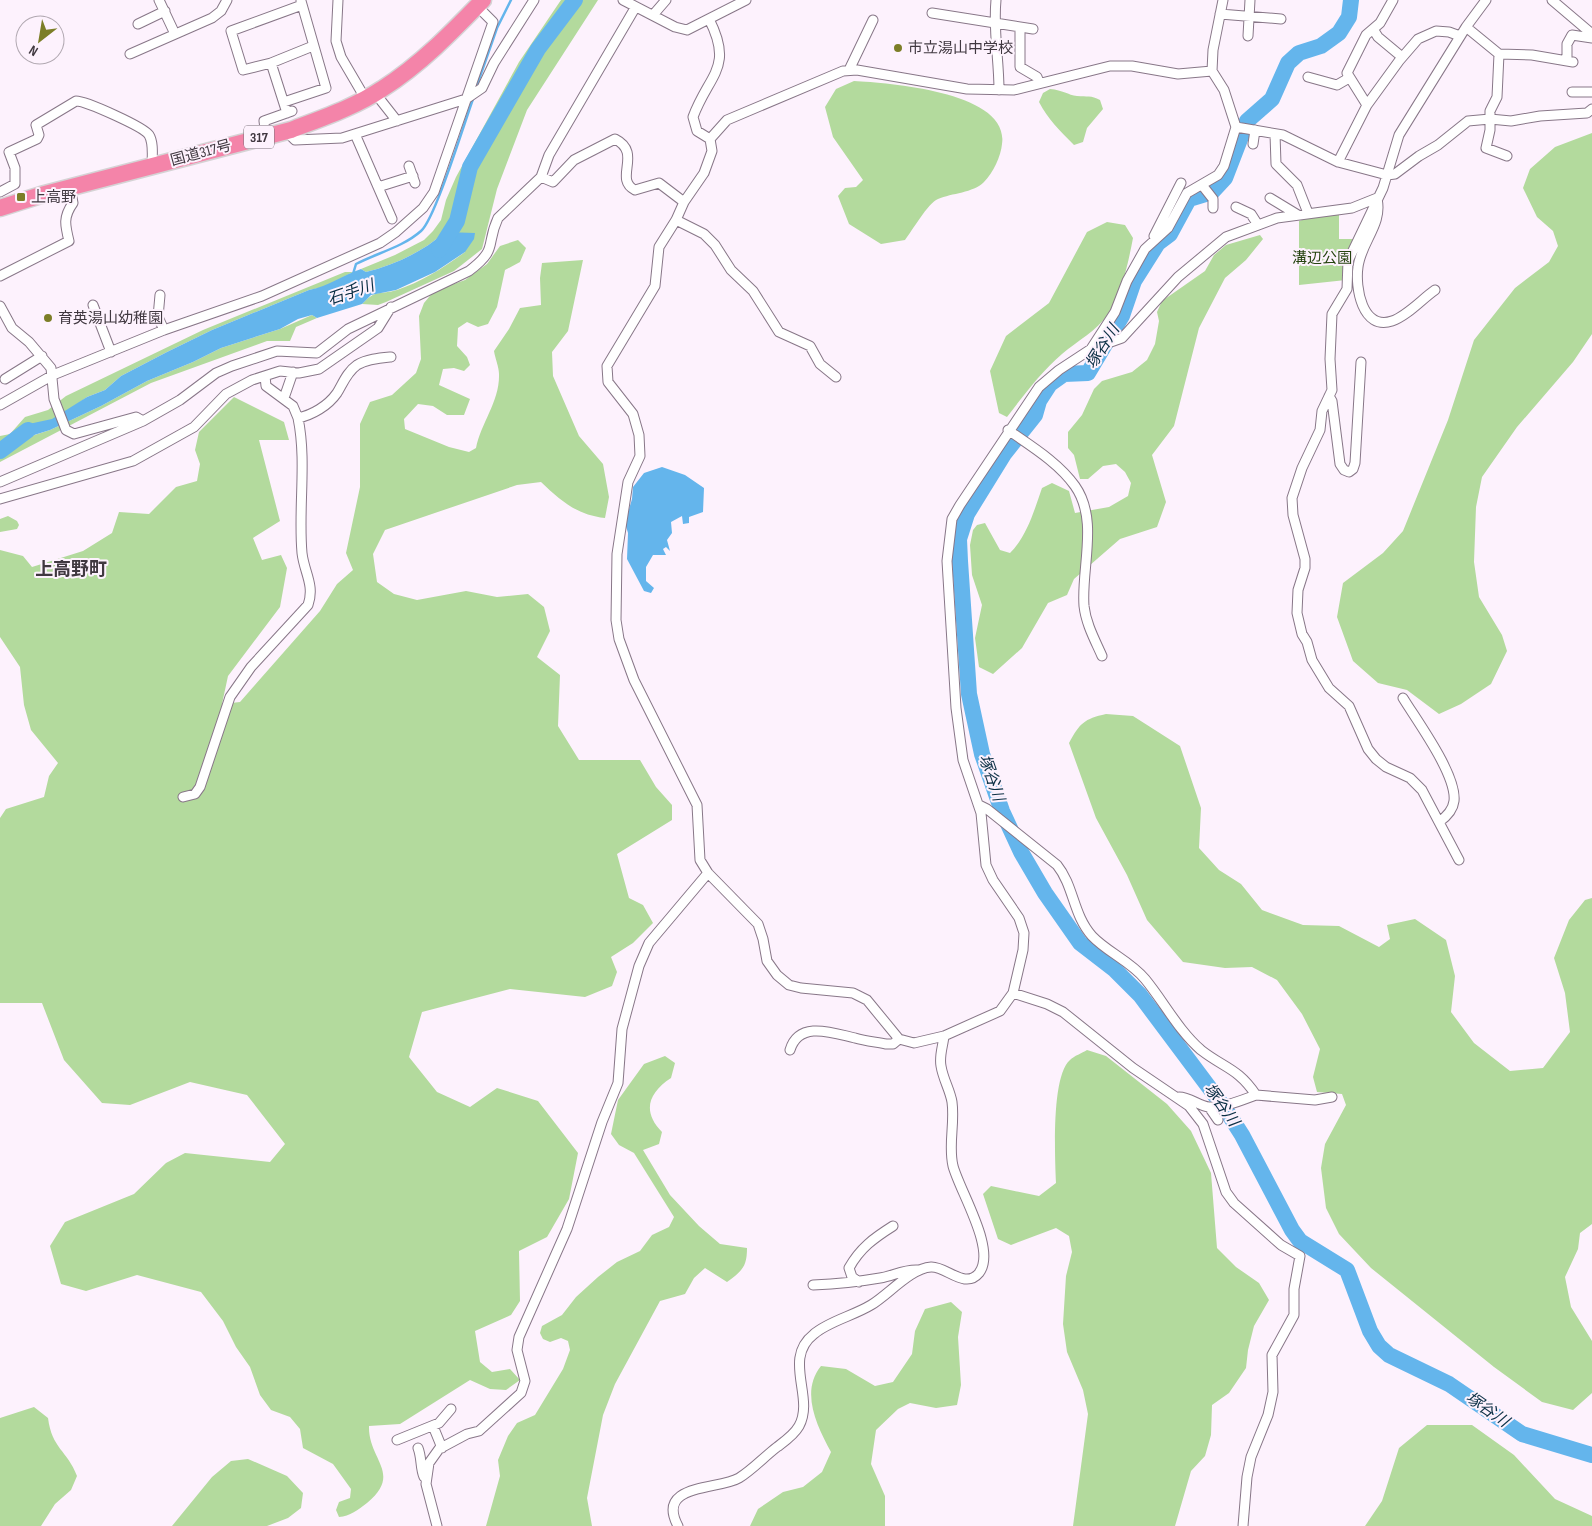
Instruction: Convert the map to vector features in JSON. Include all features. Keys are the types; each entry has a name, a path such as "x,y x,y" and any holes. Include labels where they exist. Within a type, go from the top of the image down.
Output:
{"highway":[{"name":"国道317号","path":"0,208 286,131 327,116 370,96 422,60 480,3"}],"street":[{"path":"159,0 175,34"},
{"path":"337,0 336,42 341,57 370,96 397,120"},
{"path":"286,131 296,140 342,138 466,99 482,88 507,41 534,0"},
{"path":"622,0 681,29 693,28 746,0"},
{"path":"654,15 666,0"},
{"path":"996,0 994,23 999,60 998,90"},
{"path":"1223,0 1213,50 1212,71 1253,144"},
{"path":"1248,36 1250,0"},
{"path":"1367,105 1347,73 1366,35 1380,24 1393,0"},
{"path":"1459,860 1417,783 1386,767 1368,749 1349,706 1329,688 1312,660 1298,623 1298,590 1305,559 1293,515 1292,498 1302,468 1320,430 1322,411 1329,396 1332,383 1330,360 1332,314 1347,289 1348,261 1387,175 1399,135 1460,36 1486,0"},
{"path":"1552,0 1592,36"},
{"path":"130,54 212,18 224,1"},
{"path":"284,102 326,88 301,2 231,31 243,70 271,63 313,46"},
{"path":"0,405 53,375 164,330 262,296 352,256 396,232 423,208 434,192 494,22 480,3"},
{"path":"0,482 143,421 180,400 216,373 277,351 317,353 348,329 391,307 459,277 480,262 491,249 494,226 498,218 541,177 549,155 635,8"},
{"path":"138,24 164,11"},
{"path":"932,13 1033,29"},
{"path":"1220,14 1281,19"},
{"path":"709,19 718,36 721,57 693,117 697,131 710,139 712,150 709,161 659,247 655,286 608,366 606,374 608,382 633,414 639,435 640,449 640,456 628,482 623,505 616,571 616,620 619,639 634,680 697,805 700,860 708,873 758,924 764,939 767,961 777,975 789,985 853,993 867,1000 899,1039 914,1043 944,1036 1000,1011 1012,993 1023,950 1024,933 1019,918 988,872 979,805 963,760 959,733 946,561 952,519 1039,387 1094,348 1109,344 1131,330 1159,296 1209,250 1230,235 1277,218 1352,208 1377,198"},
{"path":"850,70 873,20"},
{"path":"1020,27 1020,67 1032,73 1039,82"},
{"path":"1466,27 1499,54 1532,55 1570,61 1567,44 1572,35 1592,36"},
{"path":"1373,29 1378,36 1402,57"},
{"path":"1338,162 1367,105 1402,57 1418,39 1436,31 1449,32 1460,36"},
{"path":"1499,54 1497,97 1490,119 1490,130 1486,148 1507,156"},
{"path":"266,136 264,121 290,112 284,102 271,63"},
{"path":"710,139 727,120 850,70 967,89 998,90 1014,90 1039,82 1110,66 1132,66 1178,74 1212,71"},
{"path":"1308,77 1337,86 1349,78"},
{"path":"1572,92 1592,92"},
{"path":"0,192 14,184 16,178 9,152 37,139 39,135 36,125 76,101 121,117 148,133 151,140 152,166"},
{"path":"1245,129 1283,135 1338,162 1387,175 1395,174 1419,156 1438,146 1468,121 1511,120 1587,113 1592,109"},
{"path":"1145,249 1168,228 1187,193 1206,191 1224,166 1245,129"},
{"path":"355,134 392,219"},
{"path":"1275,134 1276,164 1297,185 1308,213"},
{"path":"541,177 554,182 574,160 615,139 624,144 628,150 626,182 630,187 635,190 659,183 684,202"},
{"path":"378,187 414,179 409,166"},
{"path":"1094,348 1115,312 1128,281 1145,249 1165,218 1169,203 1181,183"},
{"path":"0,276 69,242 65,215 73,203 70,188"},
{"path":"1206,191 1213,208"},
{"path":"1270,198 1298,215"},
{"path":"1377,198 1380,210 1358,267 1361,303 1366,314 1375,320 1385,323 1394,321 1435,290"},
{"path":"1236,208 1244,209 1251,214 1258,225"},
{"path":"676,220 704,234 715,245 731,270 753,291 779,332 810,346 820,364 836,377"},
{"path":"160,295 158,317 164,330"},
{"path":"93,305 111,352"},
{"path":"0,499 133,461 194,427 226,394 235,388 280,371 293,372 319,369 378,328 391,307"},
{"path":"0,308 12,328 29,342 51,368 54,399 66,430 74,434 136,417 143,421"},
{"path":"5,379 42,356"},
{"path":"298,418 314,412 328,403 336,395 350,371 359,364 391,357"},
{"path":"1329,396 1332,401 1340,464 1344,470 1349,472 1355,464 1361,362"},
{"path":"284,398 293,372"},
{"path":"183,798 195,794 200,787 230,697 241,680 308,605 312,595 311,583 302,555 298,418 293,406 266,386 265,376"},
{"path":"1010,432 1066,475 1084,503 1087,518 1085,608 1089,626 1102,656"},
{"path":"1403,698 1438,754 1450,778 1454,802 1449,813 1439,822"},
{"path":"979,805 987,808 1057,865 1064,874 1076,911 1084,926 1094,938 1144,978 1186,1034 1201,1049 1233,1068 1256,1095"},
{"path":"426,1478 429,1462 442,1448 467,1434 478,1431 515,1399 524,1387 525,1381 517,1350 519,1337 567,1229 602,1122 618,1083 622,1029 643,955 649,943 708,873"},
{"path":"1012,993 1047,1004 1063,1012 1133,1068 1177,1097 1198,1115 1226,1192 1234,1203 1270,1235 1300,1256 1294,1289 1294,1315 1272,1355 1273,1392 1268,1415 1250,1464 1243,1526"},
{"path":"790,1050 792,1042 802,1034 815,1030 886,1044 897,1043 899,1039"},
{"path":"813,1285 859,1282 886,1277 906,1270 933,1267 965,1280 974,1278 979,1273 984,1263 980,1236 953,1166 950,1150 952,1103 941,1065 944,1036"},
{"path":"1177,1097 1186,1097 1213,1106 1228,1104 1256,1095 1315,1100 1332,1097"},
{"path":"1213,1106 1218,1120"},
{"path":"859,1282 852,1277 849,1268 856,1254 892,1226"},
{"path":"678,1526 674,1515 675,1506 685,1492 693,1488 723,1485 739,1478 794,1434 802,1418 803,1407 799,1357 803,1346 814,1333 872,1305 918,1270"},
{"path":"398,1440 434,1426 439,1423 450,1409"},
{"path":"434,1426 442,1448"},
{"path":"418,1448 422,1458 423,1476 426,1478 437,1526"}],"green space":[{"path":"561,0 598,0 527,110 497,189 482,249 454,271 378,305 362,304 375,294 397,290 424,278 441,269 465,252 445,232 418,252 398,262 366,272 361,269 424,240 433,231 441,220 446,200 456,177 519,62"},
{"path":"854,81 893,84 944,94 968,102 987,112 999,126 1002,144 1000,154 984,182 974,188 938,199 925,211 905,240 881,244 849,224 838,196 845,188 856,187 863,180 833,137 825,107 836,89"},
{"path":"1050,89 1100,100 1103,109 1087,128 1083,142 1074,145 1055,125 1039,102 1043,93"},
{"path":"1592,133 1592,334 1573,362 1517,427 1482,477 1476,507 1474,562 1479,597 1502,635 1507,651 1491,684 1461,704 1439,714 1407,690 1378,683 1353,661 1337,617 1343,583 1383,553 1403,531 1448,420 1474,340 1515,288 1549,262 1558,246 1553,231 1537,217 1523,188 1530,169 1555,147"},
{"name":"溝辺公園","path":"1339,213 1339,239 1356,239 1346,280 1299,285 1299,221 1317,215"},
{"path":"1107,222 1125,225 1133,238 1124,277 1108,314 1098,326 1047,368 1007,417 999,413 990,371 1006,336 1049,303 1087,232"},
{"path":"1260,235 1263,239 1246,260 1225,278 1199,328 1174,426 1152,455 1166,502 1157,527 1120,539 1074,579 1067,595 1048,603 1022,648 993,674 979,667 975,638 982,605 972,575 970,545 973,530 977,525 985,523 1000,550 1010,553 1025,531 1042,488 1052,483 1069,491 1075,513 1109,507 1128,496 1131,483 1125,472 1116,464 1103,466 1088,479 1080,479 1074,455 1068,448 1068,432 1082,415 1094,389 1102,381 1132,372 1147,360 1155,344 1159,321 1157,312 1162,301 1205,271 1214,255 1226,245"},
{"path":"518,240 526,248 520,262 505,270 497,307 488,324 478,327 467,322 458,328 457,346 467,357 470,365 464,371 454,368 443,369 439,385 470,399 464,415 447,415 433,406 418,404 404,419 405,429 449,447 469,452 476,448 499,384 499,371 494,351 520,308 541,305 540,278 542,263 583,260 568,331 552,352 553,376 579,436 603,464 609,497 605,518 586,514 570,506 541,482 517,485 385,530 373,554 377,582 394,594 417,600 466,591 497,597 528,594 544,607 550,631 537,657 560,675 558,726 579,760 640,760 656,787 672,805 672,820 617,854 629,898 643,905 653,923 633,943 611,957 617,972 612,986 585,997 510,989 422,1012 409,1057 437,1092 470,1107 497,1088 538,1101 578,1153 569,1199 547,1237 519,1251 520,1301 511,1315 475,1331 480,1362 492,1372 510,1369 520,1380 506,1390 490,1389 470,1380 400,1424 369,1426 370,1438 383,1474 382,1483 367,1503 350,1514 339,1517 336,1510 339,1502 350,1498 351,1489 333,1464 303,1448 300,1429 290,1417 271,1410 260,1395 250,1367 236,1347 223,1321 201,1292 137,1275 86,1291 61,1284 50,1246 65,1222 134,1194 166,1163 185,1153 270,1162 285,1144 247,1095 190,1082 130,1105 102,1103 64,1060 42,1003 0,1003 0,818 6,809 44,797 49,776 58,763 31,730 24,705 20,667 0,637 0,550 23,556 32,567 83,551 112,533 119,512 149,514 176,487 197,481 200,464 195,450 199,432 234,397 284,422 289,440 259,440 280,521 253,538 262,560 281,555 287,568 280,607 228,676 222,704 240,702 320,611 337,584 353,570 346,553 360,487 360,424 370,402 392,395 416,373 421,359 419,316 424,303 434,291 465,280 487,264 500,246"},
{"path":"345,272 353,272 324,287 309,290 212,330 167,352 121,376 105,390 87,397 65,413 13,442 50,430 101,406 147,381 221,348 280,329 312,315 317,318 296,327 290,341 267,341 151,383 0,462 0,436 10,434 25,417 48,410 66,396 203,330"},
{"path":"8,516 17,521 19,525 17,529 0,532 0,519"},
{"path":"1106,714 1133,716 1180,746 1201,808 1199,848 1219,870 1241,884 1262,910 1303,925 1339,926 1379,947 1390,939 1387,925 1415,919 1446,940 1455,976 1451,1012 1474,1043 1510,1071 1543,1068 1570,1032 1565,993 1554,958 1569,920 1585,900 1592,898 1592,1224 1580,1233 1578,1249 1565,1277 1571,1307 1592,1341 1592,1393 1573,1410 1542,1402 1494,1367 1371,1268 1339,1234 1326,1208 1321,1168 1325,1144 1346,1105 1342,1094 1317,1092 1313,1077 1320,1049 1302,1014 1277,980 1252,967 1225,968 1183,962 1147,920 1127,875 1096,818 1069,743 1083,723"},
{"path":"1087,1050 1106,1056 1167,1104 1191,1131 1211,1173 1217,1248 1236,1267 1259,1283 1269,1300 1254,1326 1246,1368 1229,1393 1212,1405 1211,1435 1205,1456 1191,1471 1175,1526 1073,1526 1088,1414 1083,1390 1067,1352 1063,1324 1066,1276 1072,1252 1069,1236 1056,1228 1011,1245 998,1239 983,1194 991,1186 1039,1196 1056,1183 1056,1118 1060,1082 1064,1069 1070,1060"},
{"path":"665,1056 675,1063 671,1078 657,1090 650,1103 652,1117 662,1132 659,1144 643,1150 670,1195 699,1226 720,1244 747,1248 745,1264 727,1282 705,1268 694,1278 685,1294 660,1301 615,1384 603,1415 587,1498 592,1526 486,1526 500,1476 498,1460 508,1436 517,1423 535,1415 563,1369 570,1350 568,1341 561,1338 550,1342 543,1339 540,1333 542,1326 562,1315 576,1297 617,1262 640,1251 652,1235 669,1227 674,1217 634,1153 619,1145 611,1134 618,1100 644,1064"},
{"path":"951,1302 962,1312 958,1337 961,1385 957,1405 936,1408 910,1403 898,1409 876,1430 871,1464 885,1496 885,1526 750,1526 758,1509 783,1492 803,1487 822,1472 831,1452 816,1420 811,1398 815,1376 821,1366 846,1369 875,1386 893,1382 912,1354 915,1331 925,1309"},
{"path":"34,1407 48,1418 56,1443 69,1460 77,1476 71,1490 55,1504 41,1526 0,1526 0,1418"},
{"path":"1427,1425 1472,1425 1514,1455 1555,1499 1592,1516 1592,1526 1365,1526 1382,1501 1399,1448"},
{"path":"248,1459 287,1476 303,1493 301,1508 288,1518 267,1526 172,1526 212,1477 231,1461"}],"water":[{"path":"445,232 475,233 474,239 465,252 435,272 396,290 371,295 362,304 317,318 312,315 298,319 280,329 221,348 147,381 101,406 50,430 12,442 24,425 52,419 87,397 105,390 121,376 212,330 361,269 366,272 398,262 418,252"},
{"path":"662,467 685,475 704,488 703,512 689,517 689,523 683,524 682,516 671,522 672,533 667,540 670,551 666,547 663,549 666,555 653,555 646,567 646,581 654,588 651,593 644,591 627,559 628,533 625,523 632,499 633,487 644,473"}],"waterway":[{"path":"476,88 497,28 511,0"},
{"name":"石手川","path":"439,250 457,221 470,167 538,49 575,0"},
{"name":"塚谷川","path":"1351,0 1349,17 1339,33 1321,46 1299,53 1288,63 1272,99 1247,121 1225,178 1212,192 1189,199 1170,234 1158,243 1134,281 1122,316 1088,373 1064,374 1050,384 1039,401 1035,415 1004,454 967,514 959,539 969,694 982,754 1002,811 1021,852 1045,893 1080,943 1115,970 1140,995 1226,1110 1242,1135 1292,1230 1300,1241 1347,1270 1370,1331 1379,1346 1389,1355 1449,1384 1522,1434 1592,1455"},
{"path":"353,274 356,264 414,237 427,223 441,191 473,99"},
{"name":"石手川","path":"0,451 28,430"}],"place":[{"name":"市立湯山中学校","path":"898,48"},
{"name":"上高野","path":"21,197"},
{"name":"育英湯山幼稚園","path":"48,318"}],"district":[{"name":"上高野町","path":"71,569"}]}
